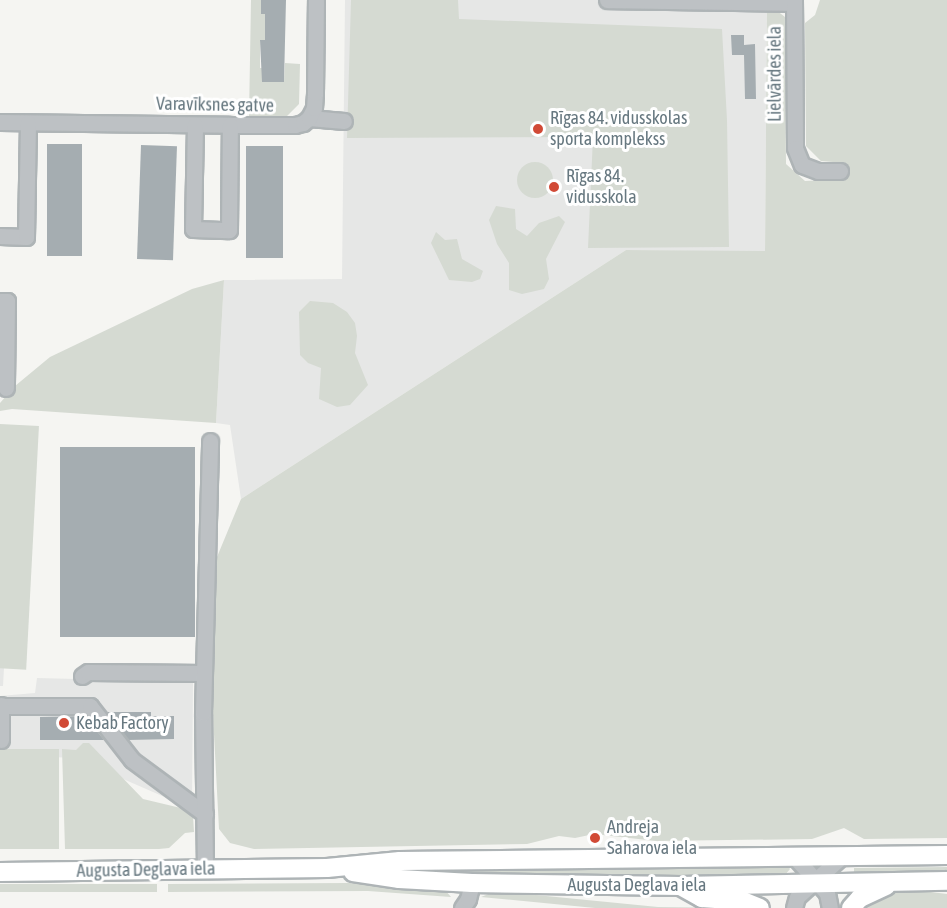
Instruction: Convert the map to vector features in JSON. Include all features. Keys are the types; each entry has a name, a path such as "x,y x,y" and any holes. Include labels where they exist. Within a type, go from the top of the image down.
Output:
{"main road":[{"name":"Augusta Deglava iela","path":"0,872 327,868 400,861 947,855"},
{"name":"Augusta Deglava iela","path":"327,868 399,879 472,883 680,886 817,882 947,882"},
{"path":"851,908 860,898 878,888 902,882"},
{"path":"680,886 702,898 743,901 760,908"}],"street":[{"path":"309,118 315,93 316,0"},
{"path":"607,0 794,2"},
{"name":"Lielvārdes iela","path":"794,2 795,148 802,165 818,171 840,171"},
{"name":"Varavīksnes gatve","path":"0,122 295,125 309,118 344,121"},
{"path":"0,236 26,237 28,123"},
{"path":"195,124 193,229 229,230 230,125"},
{"path":"0,301 7,301 6,388"},
{"path":"205,869 204,674 210,441"},
{"path":"82,676 88,672 204,674"},
{"path":"1,740 1,705 90,706 132,760 205,814"},
{"path":"793,855 827,893 830,908"},
{"path":"794,908 797,897 817,882 842,856"},
{"path":"462,908 468,899 472,883"}],"shaded area":[{"path":"251,0 261,0 261,14 265,14 265,40 260,41 260,68 264,68 264,82 284,82 285,63 300,64 299,104 286,117 249,117"},
{"name":"Rīgas 84. vidusskola","path":"345,0 767,0 765,252 626,250 241,499 230,425 216,423 224,280 342,279"},
{"name":"Rīgas 84. vidusskolas sporta komplekss","path":"351,0 458,0 459,19 722,29 727,120 729,247 588,248 593,137 347,138"},
{"path":"820,0 947,0 947,838 864,839 844,828 812,839 656,841 594,834 575,838 559,836 527,844 254,849 230,843 219,829 211,677 217,557 241,499 626,250 765,251 767,3 785,17 786,164 805,181 845,179 845,163 821,161 806,146 805,23 815,15"},
{"path":"535,162 548,167 553,180 548,193 535,198 522,193 517,180 522,167"},
{"path":"496,206 515,209 516,229 527,236 539,223 559,216 565,222 546,259 549,279 544,289 522,294 509,290 509,263 497,244 489,220"},
{"path":"436,232 445,240 457,239 462,259 483,271 480,279 472,282 449,280 431,243"},
{"path":"224,280 216,423 12,409 0,411 0,403 15,386 50,357 192,289"},
{"path":"310,301 333,303 347,312 355,323 357,336 355,353 368,385 350,405 337,407 319,399 321,368 308,363 300,355 299,312"},
{"path":"0,424 39,426 26,670 0,668"},
{"path":"0,438 4,668 3,686 0,686"},
{"path":"37,678 193,682 192,809 75,758 0,755 0,696 35,693"},
{"path":"83,743 89,743 143,799 185,809 193,816 194,832 185,833 169,848 65,849 62,749 76,750"},
{"path":"0,749 59,749 59,849 0,849"},
{"path":"787,865 790,869 785,875 535,877 434,872 428,868"},
{"path":"947,867 947,872 854,874 854,868"},
{"path":"349,883 445,890 451,897 368,891 168,892 168,884"},
{"path":"0,884 157,884 157,892 0,892"},
{"path":"907,889 947,894 947,908 865,908 859,904 887,892"},
{"path":"496,891 658,907 735,908 595,908 481,897"}],"building":[{"path":"261,0 286,0 284,82 262,82 260,40 265,40 265,14 261,14"},
{"path":"731,35 744,35 744,45 755,44 756,99 745,99 744,55 732,55"},
{"path":"47,144 82,144 82,256 47,256"},
{"path":"141,145 177,146 173,260 137,259"},
{"path":"246,146 283,146 283,258 246,258"},
{"path":"60,447 195,447 195,637 60,637"},
{"path":"107,712 151,712 151,716 174,716 174,739 128,740"},
{"path":"85,716 104,740 40,740 40,717"}],"place":[{"name":"Rīgas 84. vidusskolas sporta komplekss","path":"538,129"},
{"name":"Rīgas 84. vidusskola","path":"554,187"},
{"name":"Kebab Factory","path":"64,723"},
{"name":"Andreja Saharova iela","path":"595,838"}]}
